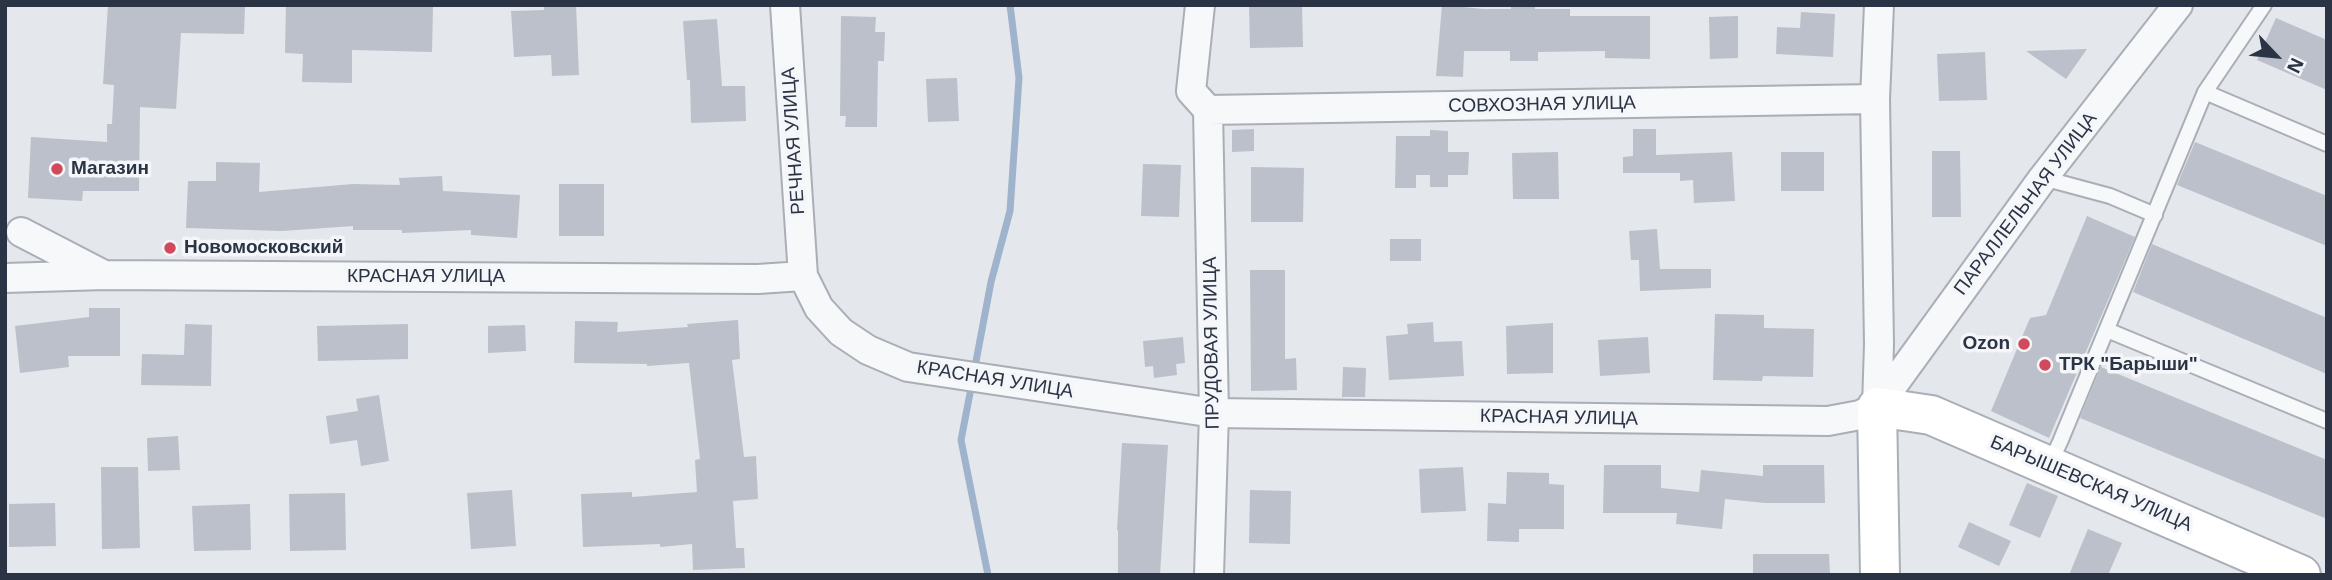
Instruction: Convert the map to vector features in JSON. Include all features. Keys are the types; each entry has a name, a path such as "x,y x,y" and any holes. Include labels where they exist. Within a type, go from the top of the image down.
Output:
{"street":[{"name":"РЕЧНАЯ УЛИЦА","path":"785,5 803,276"},
{"path":"1200,5 1191,91 1208,110"},
{"path":"1879,5 1875,99 1880,575"},
{"name":"ПАРАЛЛЕЛЬНАЯ УЛИЦА","path":"1877,407 2043,178 2178,5"},
{"name":"СОВХОЗНАЯ УЛИЦА","path":"1208,110 1875,99"},
{"name":"ПРУДОВАЯ УЛИЦА","path":"1208,110 1214,413 1209,575"},
{"name":"КРАСНАЯ УЛИЦА","path":"13,224 106,275"},
{"path":"5,277 16,267 24,244 13,224"},
{"name":"КРАСНАЯ УЛИЦА","path":"5,277 106,275 758,279 803,276 819,308 841,332 868,350 908,367 1214,413 1828,421 1860,415 1877,407"},
{"name":"БАРЫШЕВСКАЯ УЛИЦА","path":"1877,407 1931,415 2301,575"}],"lane":[{"path":"2049,464 2206,92 2264,5"},
{"path":"2206,92 2327,144"},
{"path":"2043,178 2110,197 2155,215"},
{"path":"2107,330 2327,421"}],"building":[{"path":"108,5 245,6 244,34 181,33 176,109 140,107 139,191 83,191 82,201 28,198 31,137 107,142 107,124 112,124 114,85 103,84"},
{"path":"286,5 433,7 432,52 352,50 352,83 302,82 303,54 285,53"},
{"path":"544,5 576,5 579,75 552,76 551,55 514,57 511,11 544,10"},
{"path":"1249,5 1302,5 1303,47 1250,48"},
{"path":"1442,5 1511,9 1511,5 1535,5 1535,9 1570,9 1570,16 1650,16 1650,59 1605,58 1605,51 1538,52 1538,61 1510,61 1510,51 1464,51 1463,77 1436,76"},
{"path":"1801,12 1835,14 1833,57 1776,54 1777,27 1800,28"},
{"path":"841,16 876,17 875,32 885,32 884,61 878,61 877,127 845,127 846,116 840,116"},
{"path":"1738,16 1738,58 1710,59 1709,17"},
{"path":"2276,18 2327,40 2327,90 2257,60"},
{"path":"717,19 722,86 745,86 746,121 691,123 690,80 687,80 683,21"},
{"path":"2087,49 2066,79 2026,51"},
{"path":"1985,52 1987,100 1939,101 1937,54"},
{"path":"957,78 959,121 928,122 926,79"},
{"path":"1254,129 1254,151 1232,152 1232,130"},
{"path":"1633,129 1656,129 1656,155 1732,152 1735,201 1694,203 1693,180 1680,181 1680,173 1623,173 1623,157 1633,156"},
{"path":"1430,130 1448,131 1448,152 1469,152 1468,175 1448,175 1448,187 1430,187 1430,175 1416,175 1416,188 1395,188 1396,136 1430,136"},
{"path":"2195,142 2327,196 2327,246 2177,185"},
{"path":"1932,151 1960,151 1961,217 1932,217"},
{"path":"1558,152 1559,199 1513,199 1512,153"},
{"path":"1781,152 1824,152 1824,191 1781,191"},
{"path":"216,162 260,163 259,192 353,184 400,185 399,178 442,176 443,191 520,195 517,238 471,235 471,230 402,233 402,230 353,230 353,226 282,231 186,228 188,181 216,181"},
{"path":"1143,164 1181,165 1179,217 1141,216"},
{"path":"1251,167 1304,168 1303,222 1251,222"},
{"path":"559,184 604,184 604,236 559,236"},
{"name":"ТРК \"Барыши\"","path":"2087,216 2135,237 2049,438 1991,411 2030,318 2046,315"},
{"path":"1657,229 1660,269 1711,269 1711,288 1640,291 1639,260 1631,260 1629,231"},
{"path":"1390,239 1421,239 1421,261 1390,261"},
{"path":"2152,244 2327,318 2327,374 2133,292"},
{"path":"1250,270 1285,270 1285,359 1296,358 1297,390 1251,391"},
{"path":"89,308 120,308 120,356 68,356 69,367 20,373 15,326 89,317"},
{"path":"1715,314 1764,315 1764,328 1814,329 1813,377 1763,376 1762,381 1713,380"},
{"path":"738,320 740,359 732,360 744,457 756,456 758,499 733,501 736,548 744,548 745,568 693,570 692,544 660,547 660,544 583,547 581,494 632,492 632,497 697,492 695,460 700,459 689,363 647,366 574,363 575,321 618,322 617,332"},
{"path":"1433,322 1434,342 1462,341 1464,376 1389,380 1386,336 1408,334 1407,324"},
{"path":"1553,323 1553,373 1507,374 1506,326"},
{"path":"185,324 212,325 211,386 141,385 142,354 184,355"},
{"path":"408,324 408,359 318,361 317,326"},
{"path":"525,325 526,351 488,353 488,326"},
{"path":"1183,337 1185,363 1176,364 1177,375 1154,378 1153,366 1145,367 1143,341"},
{"path":"1648,337 1650,373 1600,376 1598,340"},
{"path":"1343,367 1366,368 1365,397 1342,397"},
{"path":"2101,367 2327,460 2327,519 2080,418"},
{"path":"379,395 389,461 361,466 357,440 330,444 326,416 358,411 356,399"},
{"path":"178,436 180,470 148,471 147,438"},
{"path":"1122,443 1168,445 1160,575 1118,575 1117,530"},
{"path":"1604,465 1661,465 1661,488 1699,492 1701,470 1763,476 1763,465 1824,465 1825,503 1765,503 1725,499 1722,529 1676,524 1677,513 1603,513"},
{"path":"101,467 138,467 140,548 102,549"},
{"path":"1463,467 1466,511 1421,513 1419,469"},
{"path":"1507,472 1549,473 1549,484 1564,485 1564,529 1519,529 1519,542 1487,541 1488,503 1506,504"},
{"path":"2027,483 2058,496 2040,538 2009,525"},
{"path":"512,490 516,546 471,549 467,493"},
{"path":"1250,490 1291,491 1290,544 1249,543"},
{"path":"345,493 346,550 290,551 289,494"},
{"path":"55,503 56,546 9,547 9,504"},
{"path":"250,504 251,550 194,551 192,506"},
{"path":"1969,522 2011,541 1999,566 1958,547"},
{"path":"2088,529 2122,543 2108,575 2069,575"},
{"path":"1753,554 1829,554 1830,575 1753,575"}],"waterway":[{"path":"974,372 991,282 1010,211 1019,78 1010,5"},
{"path":"972,383 961,440 988,575"}],"place":[{"name":"Магазин","path":"57,169"},
{"name":"Новомосковский","path":"170,248"},
{"name":"Ozon","path":"2024,344"},
{"name":"ТРК \"Барыши\"","path":"2045,365"}]}
